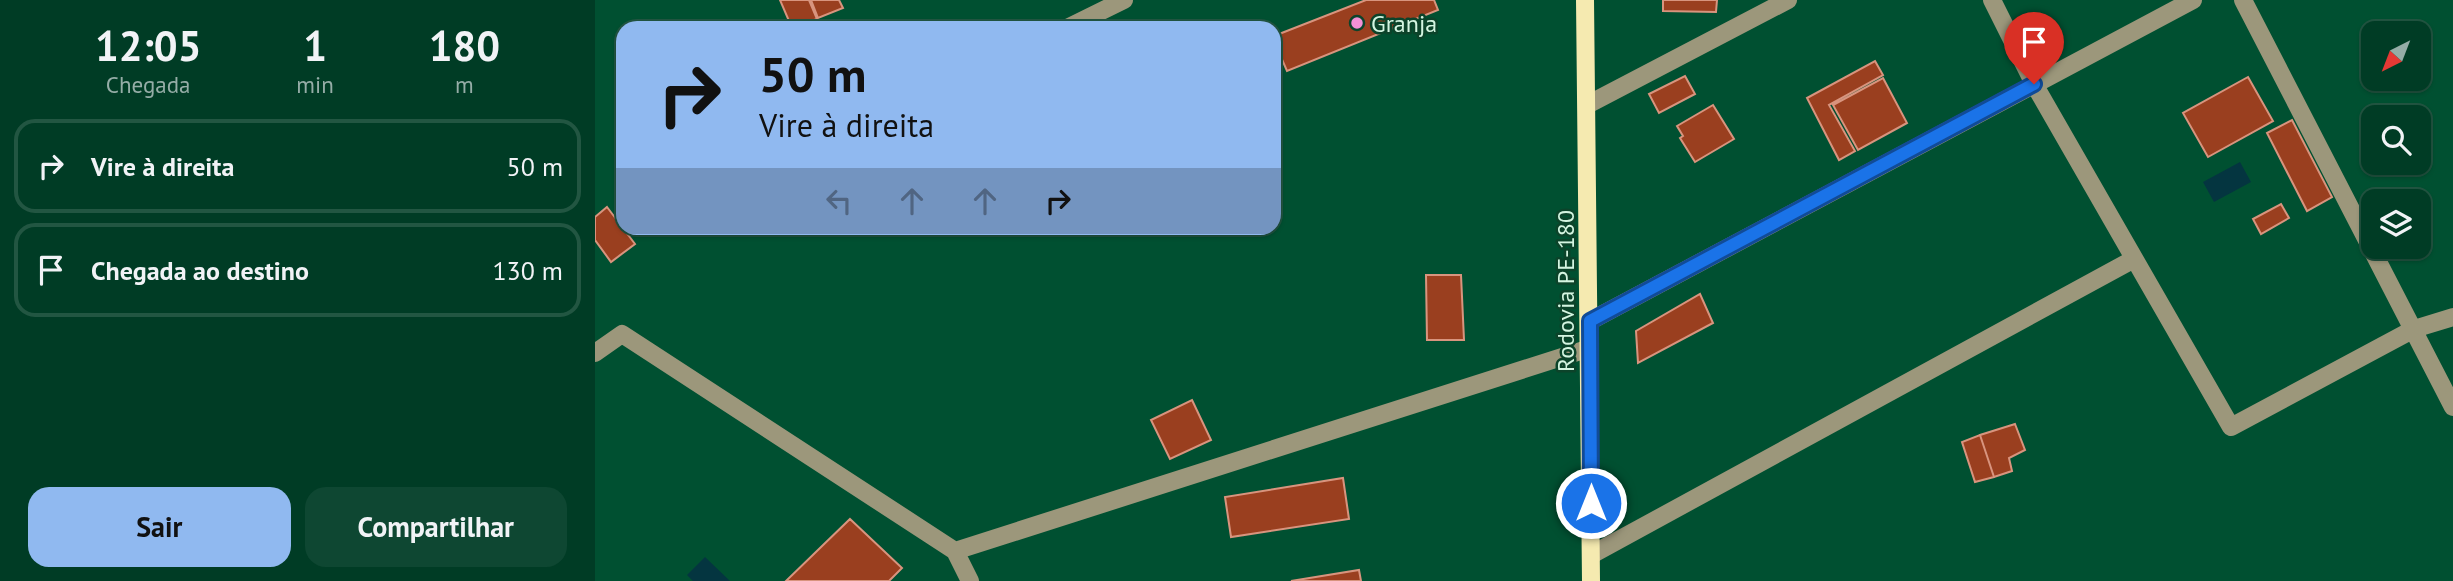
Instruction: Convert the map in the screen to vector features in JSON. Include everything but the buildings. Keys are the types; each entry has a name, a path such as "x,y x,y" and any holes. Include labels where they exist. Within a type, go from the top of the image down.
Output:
{"main road":[{"name":"Rodovia PE-180","path":"1585,0 1591,581"}],"street":[{"path":"1081,21 1124,0"},
{"path":"1587,105 1788,0"},
{"path":"1992,0 2034,84 2231,427 2414,329 2453,317"},
{"path":"1590,321 2193,0"},
{"path":"2243,0 2453,407"},
{"path":"1591,555 2134,259"},
{"path":"595,353 622,334 955,551 970,581"},
{"path":"955,551 1590,348"}],"water":[{"path":"2240,162 2251,182 2214,202 2203,182"},
{"path":"705,557 730,581 693,581 687,575"}],"place":[{"name":"Granja","path":"1357,23"}],"route":[{"path":"1591,503 1590,321 2034,84"}]}
